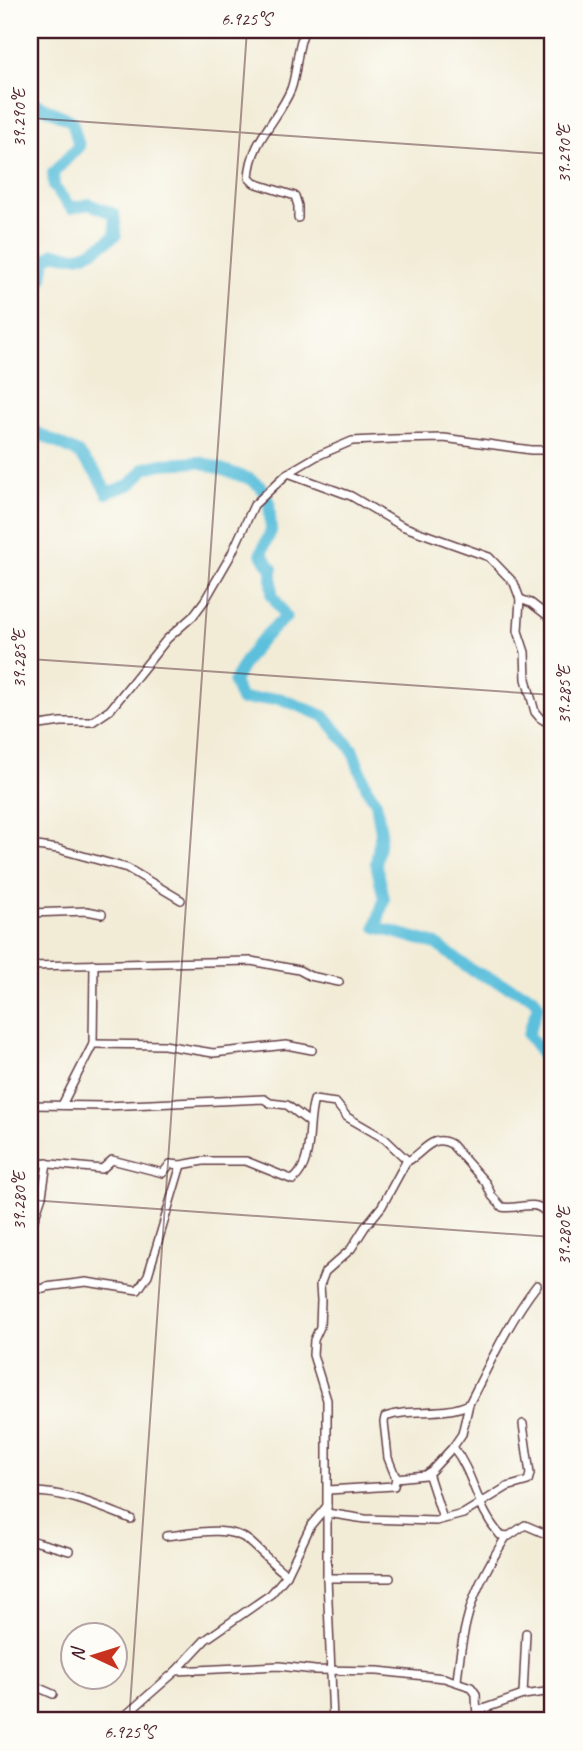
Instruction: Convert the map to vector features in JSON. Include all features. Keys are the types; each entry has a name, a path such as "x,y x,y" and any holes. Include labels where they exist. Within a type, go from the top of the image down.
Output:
{"street":[{"path":"298,218 299,206 295,196 254,183 249,178 259,141 290,91 305,30"},
{"path":"30,729 33,726 61,722 92,722 110,710 167,639 205,600 258,500 288,473 317,456 352,441 444,438 531,450 553,450"},
{"path":"288,473 351,496 402,526 489,557 514,583 520,599 518,631 525,652 526,680 535,712 553,726"},
{"path":"520,599 531,603 553,620"},
{"path":"30,845 58,849 127,868 181,900"},
{"path":"30,913 87,911 102,914"},
{"path":"30,966 251,961 299,970 310,976 339,982"},
{"path":"62,1105 93,1044 94,964"},
{"path":"93,1044 164,1045 213,1053 286,1045 312,1050"},
{"path":"30,1105 106,1106 264,1099 270,1104 287,1105 309,1122"},
{"path":"30,1161 102,1169 112,1160 163,1173 170,1164 246,1161 293,1180 304,1163 315,1099 334,1102 347,1117 385,1139 407,1160"},
{"path":"332,1721 327,1578 327,1400 313,1354 314,1340 320,1327 320,1284 325,1272 351,1250 382,1206 407,1160 436,1140 445,1140 451,1144 502,1207 515,1209 534,1204 539,1205 542,1210"},
{"path":"30,1231 42,1196 47,1163"},
{"path":"30,1287 44,1289 86,1282 138,1290 148,1275 181,1165"},
{"path":"396,1478 428,1474 453,1447 465,1428 469,1404 499,1341 516,1318 527,1295 537,1285"},
{"path":"328,1490 394,1486 396,1478 388,1458 385,1417 443,1412 469,1404"},
{"path":"327,1509 388,1520 443,1519 463,1514 507,1488 529,1479 523,1424"},
{"path":"453,1447 468,1473 479,1505 495,1529 506,1537"},
{"path":"428,1474 443,1519"},
{"path":"30,1492 69,1496 131,1518"},
{"path":"119,1721 176,1671 205,1640 271,1594 287,1575 311,1525 327,1509"},
{"path":"457,1682 464,1628 475,1591 506,1537 525,1525 553,1537"},
{"path":"166,1536 215,1532 237,1535 248,1540 266,1560 287,1575"},
{"path":"30,1540 69,1551"},
{"path":"327,1578 390,1578"},
{"path":"523,1695 526,1633"},
{"path":"176,1671 271,1666 403,1673 457,1682 474,1690 477,1721"},
{"path":"30,1684 53,1694"},
{"path":"477,1711 523,1695 553,1691"}],"waterway":[{"path":"30,101 72,121 79,146 53,173 54,187 71,208 89,204 114,214 116,235 88,253 74,256 55,253 45,260 41,281 30,291"},
{"path":"30,429 78,453 96,473 107,493 131,484 145,468 162,464 200,462 250,479 261,487 269,501 271,531 261,553 272,569 272,595 286,617 256,646 239,672 234,682 241,700 279,698 324,716 352,749 367,789 376,802 381,832 376,863 384,899 376,927 436,944 473,971 533,997 538,1005 528,1035 553,1068"}]}
